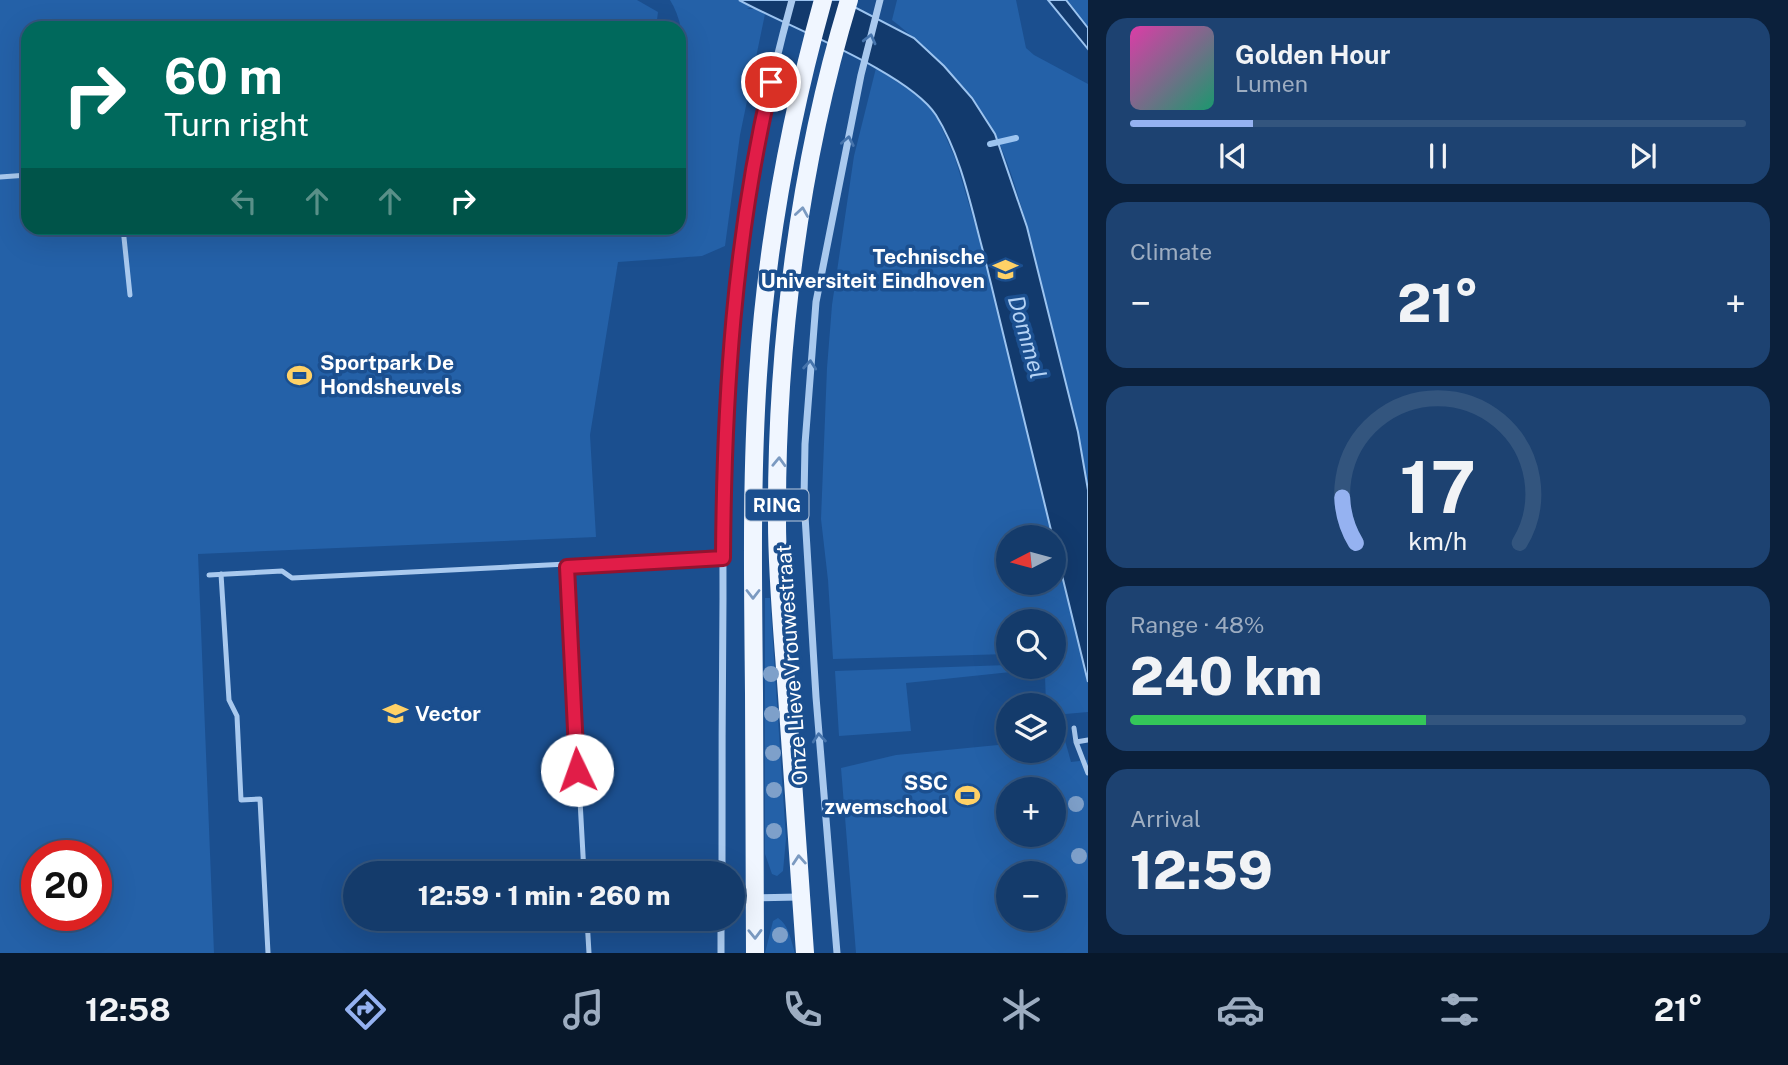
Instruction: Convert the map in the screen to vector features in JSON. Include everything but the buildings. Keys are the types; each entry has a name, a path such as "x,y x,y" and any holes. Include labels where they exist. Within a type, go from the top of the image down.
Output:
{"main road":[{"name":"Onze Lieve Vrouwestraat","path":"755,953 753,526 758,376 780,190 809,49 823,0"},
{"name":"Onze Lieve Vrouwestraat","path":"806,953 778,566 780,426 793,265 806,184 831,60 849,0"}],"street":[{"path":"722,861 723,558 727,387 737,273 765,105 792,0"},
{"name":"Onze Lieve Vrouwestraat","path":"837,953 816,697 804,499 805,444 816,302 861,75 880,1"},
{"path":"754,898 801,897"},
{"path":"721,931 721,953"}],"lane":[{"path":"0,177 21,176"},
{"path":"124,235 130,295"},
{"path":"209,575 282,571 292,578 723,558"},
{"path":"567,567 583,861"},
{"path":"222,574 229,700 237,716 241,800 260,799 268,953"},
{"path":"1074,727 1076,741 1088,773"},
{"path":"1076,741 1088,740"},
{"path":"588,931 589,953"}],"shaded area":[{"name":"Sportpark De Hondsheuvels","path":"0,0 637,0 658,12 657,21 21,21 21,235 686,235 686,21 679,21 670,0 739,0 751,7 747,9 755,9 765,14 740,135 725,246 702,256 618,262 590,435 596,537 198,554 214,953 0,953"},
{"path":"897,0 1016,0 1026,48 1088,84 1088,490 1034,253 1003,152 986,118 963,87 935,57 892,20"},
{"path":"1066,0 1088,0 1088,28"},
{"path":"876,68 921,98 935,113 955,158 983,251 1050,525 996,525 996,595 1066,595 1066,591 1088,682 1088,712 1066,714 1066,693 1046,693 1045,679 1066,679 1066,609 996,609 996,654 833,659 821,519 827,368 832,305 854,156"},
{"path":"765,598 770,598 786,839 783,871 777,876 772,874 765,854"},
{"path":"996,665 996,674 906,683 911,731 839,736 835,671"},
{"path":"1066,744 1071,762 1088,760 1088,953 856,953 841,768 896,755 996,745 996,763 1066,763"},
{"path":"778,918 787,929 795,953 765,953 773,921"}],"water":[{"name":"Dommel","path":"739,0 841,0 914,38 944,66 972,98 995,134 1027,227 1078,432 1088,490 1088,682 1066,592 1066,525 1050,525 983,251 952,147 936,115 922,99 874,67"},
{"path":"1048,0 1066,0 1088,28 1088,49"}],"waterway":[{"path":"990,144 1016,138"}],"place":[{"name":"Technische Universiteit Eindhoven","path":"1005,269"},
{"name":"Sportpark De Hondsheuvels","path":"300,375"},
{"name":"Vector","path":"395,714"},
{"name":"SSC zwemschool","path":"968,795"}],"route":[{"path":"577,770 567,567 723,558 727,387 737,273 771,82"}]}
